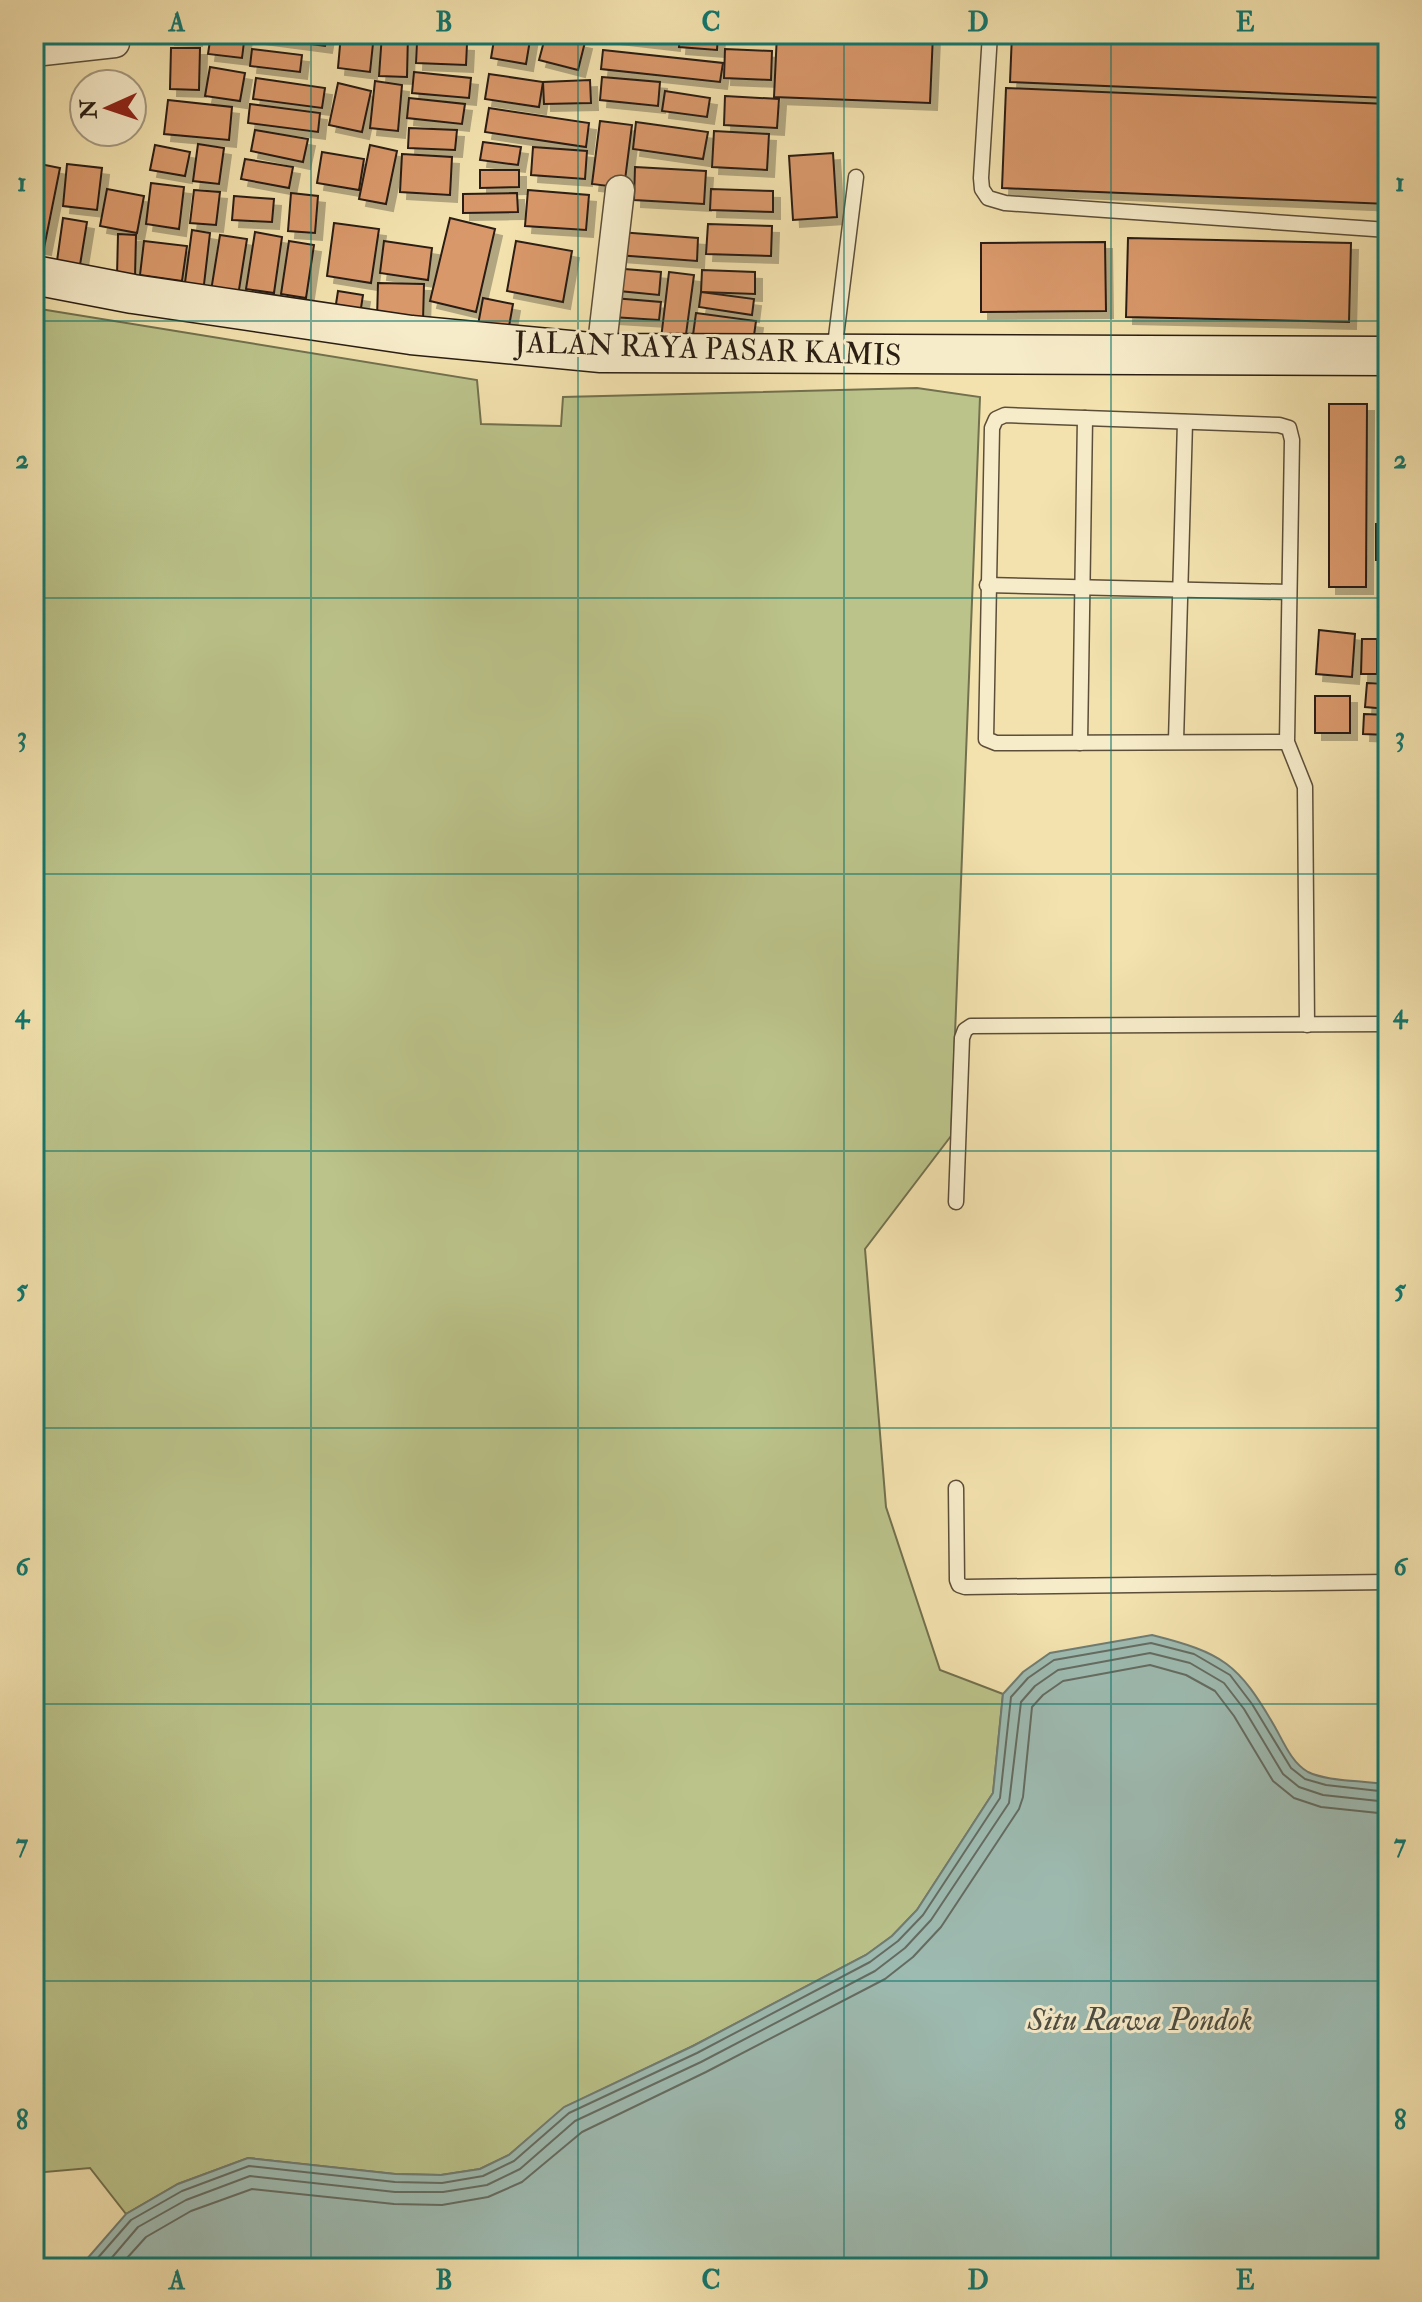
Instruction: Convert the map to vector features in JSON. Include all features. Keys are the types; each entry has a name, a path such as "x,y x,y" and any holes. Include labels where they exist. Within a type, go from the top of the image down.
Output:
{"main road":[{"name":"JALAN RAYA PASAR KAMIS","path":"34,275 148,297 411,335 601,353 1388,356"}],"street":[{"path":"34,52 115,43"},
{"path":"601,353 620,190"}],"lane":[{"path":"990,34 981,178 982,189 988,198 1005,203 1388,230"},
{"path":"834,354 856,177"},
{"path":"1287,742 996,743 986,739 987,585 992,428 996,419 1005,415 1279,425 1289,428 1292,440 1287,742 1305,787 1307,1025"},
{"path":"1080,743 1085,418"},
{"path":"1176,741 1185,422"},
{"path":"987,585 1288,592"},
{"path":"956,1202 962,1038 971,1026 1388,1024"},
{"path":"956,1488 957,1580 959,1585 965,1587 1388,1582"}],"green space":[{"path":"34,308 477,380 481,424 561,426 563,397 917,388 980,397 951,1136 865,1249 886,1507 940,1670 1003,1694 993,1793 917,1910 892,1936 866,1955 693,2046 565,2107 509,2155 480,2169 441,2175 395,2174 248,2158 178,2184 126,2214 90,2168 34,2173"}],"water":[{"name":"Situ Rawa Pondok","path":"1152,1635 1212,1655 1239,1675 1262,1705 1293,1758 1308,1772 1326,1778 1388,1785 1388,2268 79,2268 126,2214 178,2184 248,2158 395,2174 441,2175 480,2169 509,2155 564,2107 693,2046 866,1955 892,1936 917,1910 993,1793 1003,1694 1023,1672 1050,1653"}],"building":[{"path":"168,34 196,34 195,39 168,38"},
{"path":"211,34 245,34 242,58 208,54"},
{"path":"258,34 327,34 325,46 257,37"},
{"path":"341,34 374,34 370,72 338,68"},
{"path":"382,34 408,34 407,77 379,76"},
{"path":"495,34 531,34 526,64 491,58"},
{"path":"546,34 585,42 578,70 539,60"},
{"path":"614,34 674,34 673,44 614,37"},
{"path":"680,34 718,34 717,50 679,47"},
{"path":"777,34 933,34 930,103 774,97"},
{"path":"1012,34 1388,34 1388,98 1010,82"},
{"path":"417,42 467,44 466,65 416,63"},
{"path":"171,48 200,48 199,90 170,89"},
{"path":"252,49 302,55 300,72 250,66"},
{"path":"725,49 772,51 771,80 724,78"},
{"path":"603,50 723,63 720,82 601,69"},
{"path":"210,67 245,73 240,101 205,96"},
{"path":"414,72 471,78 469,98 412,93"},
{"path":"489,74 543,82 539,107 485,99"},
{"path":"602,77 660,82 658,106 600,100"},
{"path":"256,78 325,88 322,108 253,99"},
{"path":"590,80 591,103 544,104 543,82"},
{"path":"375,81 402,85 398,131 370,128"},
{"path":"338,83 371,91 362,132 329,125"},
{"path":"1006,88 1388,104 1388,204 1002,188"},
{"path":"665,91 710,98 707,117 662,111"},
{"path":"725,96 779,99 777,128 724,125"},
{"path":"409,98 465,104 462,124 407,118"},
{"path":"168,100 232,107 229,140 164,134"},
{"path":"250,104 320,113 318,132 248,123"},
{"path":"489,108 589,123 586,147 485,132"},
{"path":"600,121 632,125 624,188 592,184"},
{"path":"636,122 708,132 703,159 633,149"},
{"path":"409,128 457,130 455,150 408,148"},
{"path":"255,130 308,139 303,162 251,151"},
{"path":"714,131 769,134 767,170 712,167"},
{"path":"483,142 521,147 518,165 480,160"},
{"path":"198,144 224,148 219,184 193,181"},
{"path":"155,145 190,152 185,176 150,170"},
{"path":"370,145 397,151 386,204 359,199"},
{"path":"533,147 587,151 585,179 531,175"},
{"path":"322,152 364,159 359,190 317,183"},
{"path":"833,153 837,217 793,220 789,156"},
{"path":"402,154 452,157 450,195 400,192"},
{"path":"245,159 293,167 289,188 241,179"},
{"path":"35,163 60,168 44,248 34,246"},
{"path":"67,164 102,168 97,210 63,206"},
{"path":"635,167 706,171 704,204 634,200"},
{"path":"480,170 519,170 519,187 480,188"},
{"path":"151,183 184,187 179,229 146,224"},
{"path":"107,189 144,196 137,233 100,226"},
{"path":"711,189 773,191 773,212 710,210"},
{"path":"194,190 220,192 216,225 190,223"},
{"path":"528,190 589,195 586,230 525,226"},
{"path":"291,193 318,196 315,233 288,231"},
{"path":"517,193 518,212 463,213 463,194"},
{"path":"234,196 274,199 272,222 232,220"},
{"path":"63,218 87,222 80,265 57,261"},
{"path":"450,218 495,229 476,312 430,301"},
{"path":"334,223 379,229 371,283 327,276"},
{"path":"708,224 772,226 771,256 706,254"},
{"path":"192,230 210,233 203,293 184,290"},
{"path":"255,232 282,237 274,293 246,289"},
{"path":"619,232 698,238 697,261 617,255"},
{"path":"118,234 136,235 135,277 117,276"},
{"path":"220,235 247,239 238,296 211,291"},
{"path":"1128,238 1351,243 1349,322 1126,317"},
{"path":"144,241 187,246 182,281 140,275"},
{"path":"289,241 314,245 306,298 281,294"},
{"path":"384,241 432,248 428,280 380,273"},
{"path":"516,241 572,251 563,302 507,291"},
{"path":"1105,242 1106,311 981,312 981,243"},
{"path":"612,268 661,272 659,295 609,290"},
{"path":"702,270 755,272 755,294 701,292"},
{"path":"669,272 694,275 685,342 661,339"},
{"path":"378,283 424,284 423,321 377,319"},
{"path":"338,291 363,295 359,321 334,317"},
{"path":"701,292 754,299 752,315 699,307"},
{"path":"483,298 513,304 508,332 478,325"},
{"path":"613,298 661,302 659,320 612,317"},
{"path":"696,313 756,321 753,343 693,335"},
{"path":"1382,398 1388,398 1388,440 1381,440"},
{"path":"1329,404 1367,404 1366,587 1329,587"},
{"path":"1379,449 1388,450 1388,475 1378,475"},
{"path":"1380,485 1388,485 1388,501 1380,500"},
{"path":"1376,524 1388,524 1388,560 1376,560"},
{"path":"1388,587 1388,610 1383,611 1380,588"},
{"path":"1319,630 1355,634 1352,677 1316,674"},
{"path":"1383,637 1388,637 1388,671 1381,671"},
{"path":"1362,639 1377,639 1377,674 1361,674"},
{"path":"1367,683 1388,684 1388,709 1365,707"},
{"path":"1315,696 1350,696 1350,733 1315,733"},
{"path":"1364,714 1388,715 1388,735 1363,734"}]}
